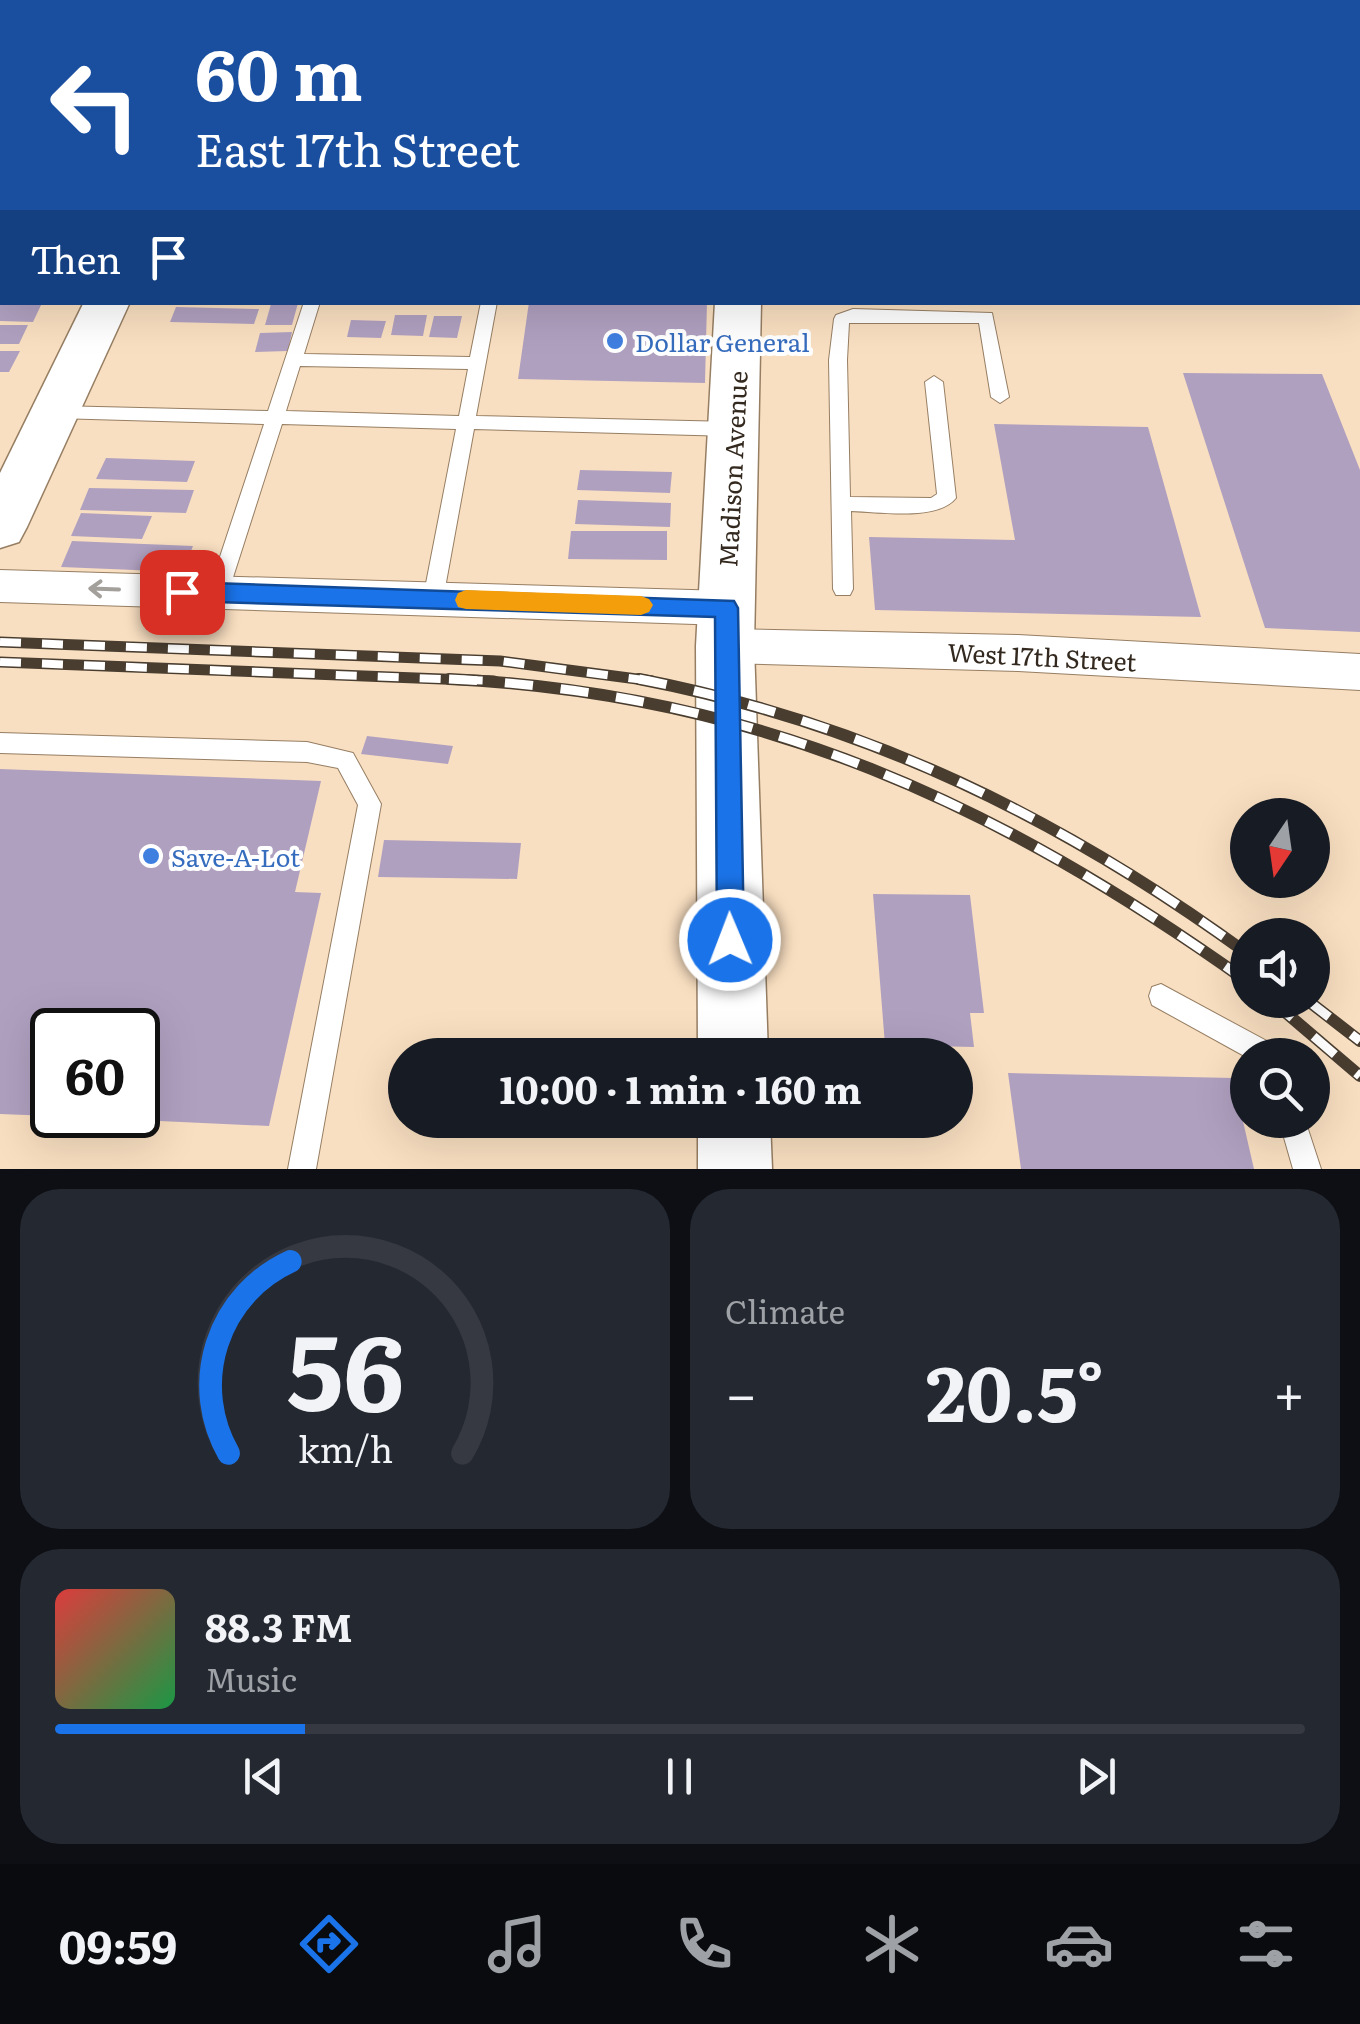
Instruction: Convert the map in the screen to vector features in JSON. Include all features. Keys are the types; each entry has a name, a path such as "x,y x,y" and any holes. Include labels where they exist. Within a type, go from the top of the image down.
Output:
{"main road":[{"path":"0,528 106,305"},
{"name":"Madison Avenue","path":"732,1038 725,627 738,305"},
{"path":"734,1138 734,1169"}],"street":[{"name":"West 17th Street","path":"0,586 433,599 1018,652 1360,672"}],"lane":[{"path":"218,592 311,305"},
{"path":"433,599 488,305"},
{"path":"844,589 838,360 842,319 852,315 985,310 1000,396"},
{"path":"294,360 478,363"},
{"path":"841,504 933,505 947,498 934,382"},
{"path":"55,412 734,429"},
{"path":"0,742 308,752 345,760 370,804 302,1169"},
{"path":"1160,996 1236,1038"},
{"path":"1299,1138 1310,1166"}],"building":[{"path":"0,305 41,305 33,322 0,321"},
{"path":"271,305 297,305 292,325 265,325"},
{"name":"Dollar General","path":"529,305 707,305 705,383 518,379"},
{"path":"176,307 259,309 254,324 170,322"},
{"path":"395,315 427,315 423,336 391,335"},
{"path":"434,316 462,316 457,338 429,337"},
{"path":"351,320 386,321 381,338 347,337"},
{"path":"0,325 28,325 19,344 0,344"},
{"path":"292,332 288,351 255,352 260,333"},
{"path":"0,351 20,351 9,372 0,372"},
{"path":"1183,373 1322,374 1360,470 1360,632 1265,628"},
{"path":"994,424 1148,427 1201,617 875,610 869,537 1015,540"},
{"path":"106,458 195,461 187,482 96,479"},
{"path":"580,470 672,472 670,493 577,490"},
{"path":"89,488 194,490 186,513 80,510"},
{"path":"578,500 671,503 670,527 575,524"},
{"path":"81,513 152,516 142,539 71,536"},
{"path":"571,531 667,531 667,560 568,559"},
{"path":"72,541 193,546 183,572 61,567"},
{"path":"367,736 453,746 448,764 361,754"},
{"path":"0,769 321,781 295,892 321,893 269,1126 160,1121 160,1008 30,1008 30,1115 0,1114"},
{"path":"384,840 521,843 517,879 378,877"},
{"path":"873,894 970,895 984,1013 970,1013 973,1038 884,1038"},
{"path":"1008,1073 1230,1078 1230,1138 1247,1138 1254,1169 1021,1169"}],"railway":[{"path":"0,642 500,661 642,680"},
{"path":"0,662 454,679"},
{"path":"449,679 454,679"},
{"path":"454,679 494,681"},
{"path":"454,679 563,689 670,708 773,734 871,769 967,811 1061,861 1230,970"},
{"path":"642,680 652,681"},
{"path":"642,680 804,721 959,782 1106,860 1230,941"},
{"path":"1292,1018 1360,1076"},
{"path":"1330,1018 1360,1041"}],"slow traffic":[{"path":"466,600 641,605"}],"place":[{"name":"Dollar General","path":"615,341"},
{"name":"Save-A-Lot","path":"151,856"}],"route":[{"path":"182,592 726,608 730,940"}]}
